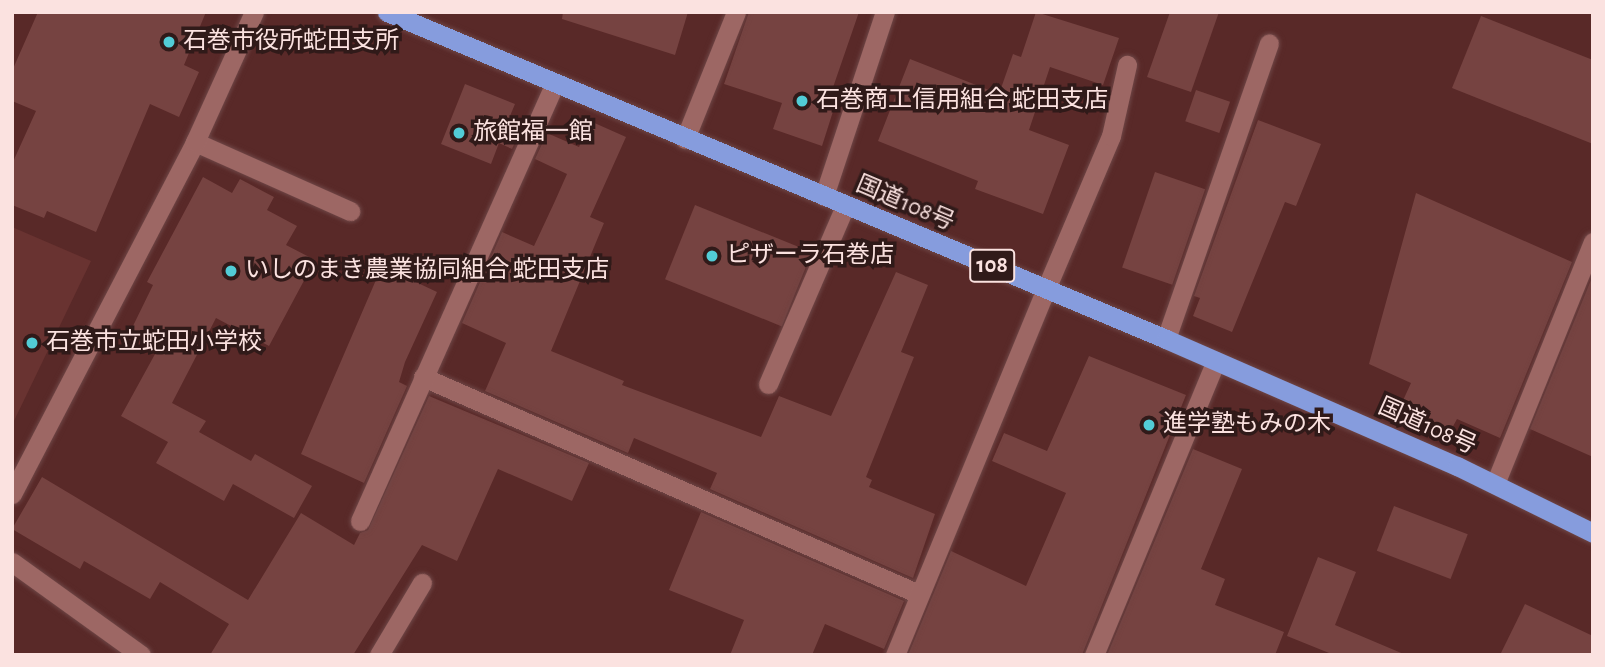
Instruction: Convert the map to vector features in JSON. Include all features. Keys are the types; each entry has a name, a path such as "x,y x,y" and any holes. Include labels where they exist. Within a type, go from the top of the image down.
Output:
{"highway":[{"name":"国道108号","path":"387,12 1166,339 1495,484 1593,533"}],"street":[{"path":"12,494 195,142 254,12"},
{"path":"685,139 736,12"},
{"path":"824,196 885,12"},
{"path":"1166,339 1269,43"},
{"path":"895,655 1111,136 1127,65"},
{"path":"360,521 555,84"},
{"path":"195,142 350,211"},
{"path":"768,384 845,206"},
{"path":"1495,484 1593,242"},
{"path":"1094,655 1216,361"},
{"path":"423,377 919,594"},
{"path":"12,562 141,655"},
{"path":"379,655 422,583"}],"shaded area":[{"name":"石巻市立蛇田小学校","path":"12,227 91,261 12,425"}],"building":[{"path":"38,12 206,12 184,65 199,72 179,117 150,104 96,232 47,211 44,218 12,205 12,164 36,111 12,101 12,71"},
{"path":"563,12 688,12 675,55 562,19"},
{"path":"749,12 859,12 829,99 836,102 822,146 773,129 782,103 724,84"},
{"path":"1036,12 1119,38 1103,85 1050,67 1029,130 1069,145 1043,214 975,189 978,181 878,141 910,59 999,94 1013,54 1021,57"},
{"path":"1170,12 1219,12 1191,92 1147,77"},
{"path":"1481,16 1593,60 1593,144 1452,88"},
{"path":"465,84 515,104 510,116 524,123 512,149 499,143 491,164 441,144"},
{"path":"1196,90 1230,102 1219,133 1185,121"},
{"path":"1258,120 1321,144 1296,206 1285,202 1232,332 1193,316 1200,298 1194,296"},
{"path":"590,121 626,137 590,217 604,223 551,351 624,381 622,385 761,437 779,396 831,416 896,272 928,285 901,352 914,357 866,477 872,480 869,487 935,514 913,578 710,489 717,473 634,438 628,453 485,391 506,343 462,323 502,232 534,246 555,201 567,174 535,159 547,133 579,147"},
{"path":"1155,172 1205,189 1172,285 1122,267"},
{"path":"203,177 232,193 240,179 274,197 267,210 297,226 286,245 315,260 269,346 216,318 172,403 206,421 199,432 251,461 255,454 312,486 294,518 233,484 224,501 156,463 168,442 121,416 160,345 131,330 153,285 147,282"},
{"path":"1416,193 1572,262 1500,438 1457,419 1451,430 1400,407 1411,383 1369,364"},
{"path":"695,205 812,252 782,326 665,279"},
{"path":"382,266 437,292 405,362 399,382 407,386 364,483 301,454"},
{"path":"1593,275 1593,457 1530,429"},
{"path":"1089,356 1186,395 1082,655 908,655 951,551 1026,586 1066,493 992,461 1004,433 1047,451"},
{"path":"429,396 589,463 572,501 498,469 457,561 422,545 353,655 210,655 229,624 160,582 150,599 84,561 80,569 12,529 42,477 248,600 301,513 354,545 360,533 368,530"},
{"path":"1193,449 1242,469 1201,569 1225,579 1215,605 1284,632 1275,655 1107,655"},
{"path":"1394,506 1468,534 1451,579 1377,551"},
{"path":"701,512 904,601 884,649 825,624 812,655 730,655 744,620 669,590"},
{"path":"1318,557 1356,572 1335,625 1406,655 1334,655 1287,636"},
{"path":"1525,604 1593,636 1593,655 1500,655"}],"place":[{"name":"石巻市役所蛇田支所","path":"169,42"},
{"name":"石巻商工信用組合 蛇田支店","path":"802,101"},
{"name":"旅館福一館","path":"459,133"},
{"name":"ピザーラ石巻店","path":"712,256"},
{"name":"いしのまき農業協同組合 蛇田支店","path":"231,271"},
{"name":"石巻市立蛇田小学校","path":"32,343"},
{"name":"進学塾もみの木","path":"1149,425"}]}
